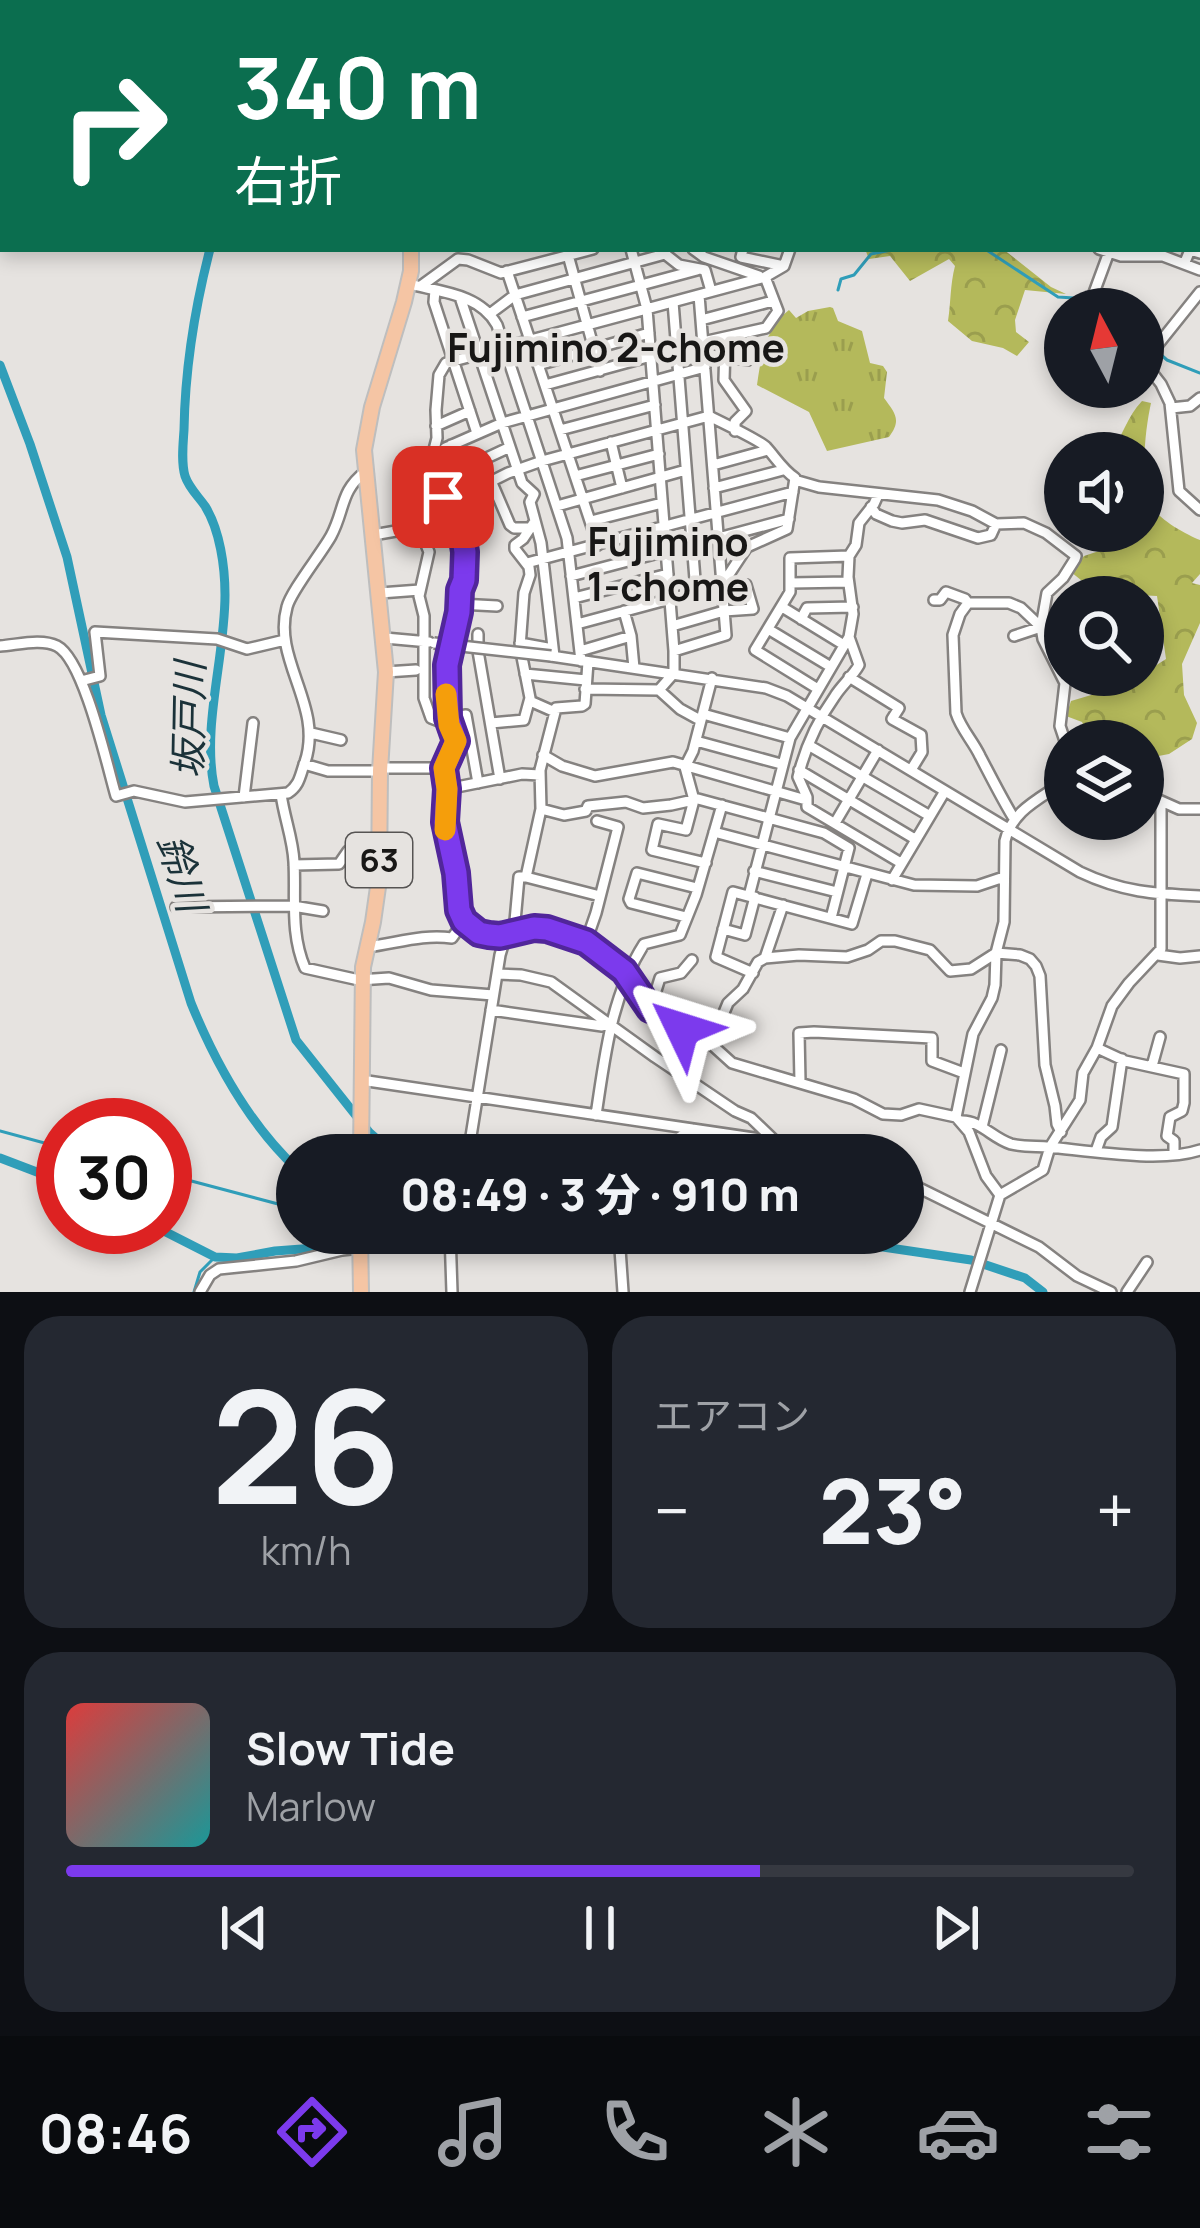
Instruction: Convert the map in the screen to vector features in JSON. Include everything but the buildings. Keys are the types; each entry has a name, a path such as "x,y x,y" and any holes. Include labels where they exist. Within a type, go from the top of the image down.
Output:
{"main road":[{"name":"63","path":"361,1134 362,979 376,902 386,672 365,472 367,425 414,285 411,252"},
{"path":"360,1254 361,1292"}],"street":[{"path":"414,285 458,259 501,273 580,252"},
{"path":"632,252 649,333 674,651 674,673 659,690"},
{"path":"690,252 691,268"},
{"path":"695,252 765,277"},
{"path":"742,252 741,256 784,266"},
{"path":"789,252 784,266 765,277 446,363 439,375 434,452 427,477 447,501 451,525 463,539 466,572 447,665 448,721 456,741 444,768 446,832 464,921 489,935 534,928 586,942 628,975 650,1009 676,1020 732,1063 854,1099 883,1114 922,1109 974,1121 1007,1143 1050,1148 1174,1154 1200,1150"},
{"path":"1095,288 1106,252"},
{"path":"1118,252 1156,255 1200,270"},
{"path":"1185,262 1188,252"},
{"path":"491,314 515,295 665,254 705,270 711,291"},
{"path":"568,255 600,371"},
{"path":"522,317 691,268"},
{"path":"507,272 598,545"},
{"path":"703,344 766,328 778,311 765,277"},
{"path":"414,285 474,301 491,314 569,553 585,704 556,708 540,775 541,809 526,877"},
{"path":"435,290 434,302 477,433"},
{"path":"1164,336 1200,292"},
{"path":"674,651 725,637 699,295"},
{"path":"460,297 522,484 533,494 532,524 543,559 553,654"},
{"path":"701,320 773,301"},
{"path":"673,302 696,592"},
{"path":"538,364 649,333"},
{"path":"703,344 725,345 724,380 746,411 735,422 735,431"},
{"path":"726,356 748,360 748,355"},
{"path":"545,385 651,356"},
{"path":"434,452 502,423 705,368"},
{"path":"1164,391 1171,408 1179,491 1200,510"},
{"path":"1171,408 1190,406 1200,398"},
{"path":"560,430 655,405"},
{"path":"436,426 470,410"},
{"path":"451,445 472,488 542,461 709,416 759,441 794,478 787,529 747,547 722,585"},
{"path":"611,442 622,488"},
{"path":"463,470 510,447"},
{"path":"713,465 768,450"},
{"path":"575,476 659,454"},
{"path":"557,506 686,470"},
{"path":"714,488 783,470"},
{"path":"0,646 40,642 55,645 68,656 84,680 117,796 134,791 185,802 295,789 311,734 285,640 287,604 333,532 347,489 365,472"},
{"path":"798,481 950,503 997,524 1035,526 1076,556 1047,593 1041,627 1066,683 1061,720"},
{"path":"492,483 510,525 532,524"},
{"path":"527,563 793,492"},
{"path":"723,929 745,935 754,871 781,764 790,738 853,625 849,556 859,523 878,495"},
{"path":"590,521 662,503"},
{"path":"871,507 892,521 925,520 978,538 991,535 997,524"},
{"path":"718,538 789,519"},
{"path":"491,723 524,720 530,701 520,644 530,574 515,545 532,524"},
{"path":"373,535 419,527 429,553 420,590 429,642 424,698 429,715 448,721 466,715 478,783"},
{"path":"572,576 666,551"},
{"path":"818,688 755,650 790,592 790,558 849,556"},
{"path":"574,598 668,574"},
{"path":"790,583 848,582"},
{"path":"577,624 722,585 746,585 753,610 724,611 672,626"},
{"path":"380,593 420,590"},
{"path":"934,599 940,600 946,592 968,603 1009,603 1041,627"},
{"path":"968,603 952,635 956,713 1013,817"},
{"path":"459,604 494,608"},
{"path":"782,607 847,641 860,665 815,728 799,770 808,805 801,827"},
{"path":"801,619 807,608 853,607"},
{"path":"624,611 634,668"},
{"path":"1014,636 1041,627"},
{"path":"768,628 831,667"},
{"path":"84,680 100,676 95,632 217,639 247,649 285,640"},
{"path":"478,634 500,779"},
{"path":"583,658 631,636"},
{"path":"385,638 553,654 766,688 1105,884 1127,891 1200,896"},
{"path":"520,644 553,654"},
{"path":"386,672 416,670"},
{"path":"525,674 586,685 659,690 680,709 701,717 790,738"},
{"path":"849,677 898,708 892,718 921,735 922,752 910,770"},
{"path":"706,863 652,850 658,824 686,830 694,800 685,767 712,678"},
{"path":"530,701 555,712"},
{"path":"244,797 253,723"},
{"path":"311,734 341,740"},
{"path":"696,741 781,764"},
{"path":"810,746 930,816"},
{"path":"835,823 878,750"},
{"path":"544,754 562,766 595,776 673,762 774,791 808,805 901,863"},
{"path":"304,764 323,770 444,768"},
{"path":"799,770 915,839"},
{"path":"447,789 540,775"},
{"path":"892,880 945,791"},
{"path":"281,794 294,865 294,926 305,968 359,980 388,979 431,990 493,995"},
{"path":"1000,1195 958,1119 963,1076 977,1025 992,998 1004,922 1007,829 1013,817 1044,796"},
{"path":"541,809 564,814 586,811 588,806 626,802 643,808 694,800 824,833 849,848 831,918"},
{"path":"1164,803 1179,809 1200,808"},
{"path":"596,1115 610,1024 628,975 644,944 680,935 722,805"},
{"path":"586,942 617,827 597,821"},
{"path":"714,832 932,887 977,886 1004,877"},
{"path":"970,1292 1000,1195 1043,1170 1050,1148 1080,1100 1083,1073 1112,1006 1158,955 1163,943 1161,840"},
{"path":"294,865 339,864 348,851 379,851"},
{"path":"754,871 837,892"},
{"path":"686,917 631,903 638,873 697,888"},
{"path":"753,973 716,957 733,892 852,924 867,874"},
{"path":"472,1134 503,945 514,932 518,877 600,896"},
{"path":"765,958 783,905"},
{"path":"176,907 293,906 323,911"},
{"path":"367,946 408,942 423,934 452,938 464,921"},
{"path":"711,1044 728,1004 765,958 847,957 881,941 895,940 930,950 950,970 971,969 997,953 1020,955 1030,959 1040,976 1045,1065 1060,1132"},
{"path":"1158,955 1200,956"},
{"path":"640,994 655,994 660,978 682,973 692,960"},
{"path":"497,974 550,982 768,1134"},
{"path":"491,1010 610,1024"},
{"path":"800,1082 799,1033 932,1038 932,1061 992,1087"},
{"path":"1152,1066 1160,1037"},
{"path":"1097,1048 1184,1074 1182,1111 1170,1118 1167,1136 1174,1141 1174,1154"},
{"path":"982,1126 1000,1050"},
{"path":"1096,1151 1101,1137 1112,1127 1122,1059"},
{"path":"362,1080 727,1134"},
{"path":"684,1134 692,1129"},
{"path":"924,1190 1039,1247 1078,1276 1111,1292"},
{"path":"200,1292 219,1269 282,1264 325,1254"},
{"path":"451,1254 452,1292"},
{"path":"620,1254 622,1292"},
{"path":"1127,1292 1147,1262"}],"green space":[{"path":"866,252 1007,252 1053,288 1025,290 1015,320 1016,332 1029,342 1017,356 972,341 948,321 955,266 949,259 910,281 890,256 869,259"},
{"path":"830,307 838,321 862,331 870,363 887,372 884,398 896,421 889,437 827,451 809,412 757,385 766,343 781,317 789,310 796,318"},
{"path":"1137,408 1150,408 1146,432 1123,432"},
{"path":"1164,518 1200,540 1200,574 1192,583 1200,585 1200,623 1182,664 1184,695 1197,723 1192,739 1169,754 1164,755 1164,720 1066,716 1071,701 1088,696 1164,696 1164,576 1076,576 1071,572 1084,556 1164,552"}],"waterway":[{"name":"坂戸川","path":"209,252 189,362 183,459 187,480 214,526 224,573 224,619 212,716 214,786 296,1040 371,1134"},
{"path":"838,290 841,279 854,275 871,254 881,252"},
{"path":"990,252 1044,288"},
{"path":"1164,357 1200,373"},
{"name":"鈴川","path":"0,365 67,557 101,715 191,1003 235,1092 276,1147"},
{"path":"0,1131 36,1141"},
{"path":"0,1158 36,1172"},
{"path":"192,1181 276,1203"},
{"path":"192,1245 215,1257 276,1251"},
{"name":"鈴川","path":"924,1253 971,1260 1025,1278 1043,1292"},
{"path":"194,1292 200,1272 215,1257"}],"slow traffic":[{"path":"445,830 444,768 456,741 446,694"}],"district":[{"name":"Fujimino 2-chome","path":"616,348"},
{"name":"Fujimino 1-chome","path":"668,564"}],"route":[{"path":"443,497 451,525 463,539 466,572 448,651 448,718 456,741 444,768 446,832 459,910 479,933 500,936 547,929 586,942 624,971 650,1009 676,1020 682,1029"}]}
